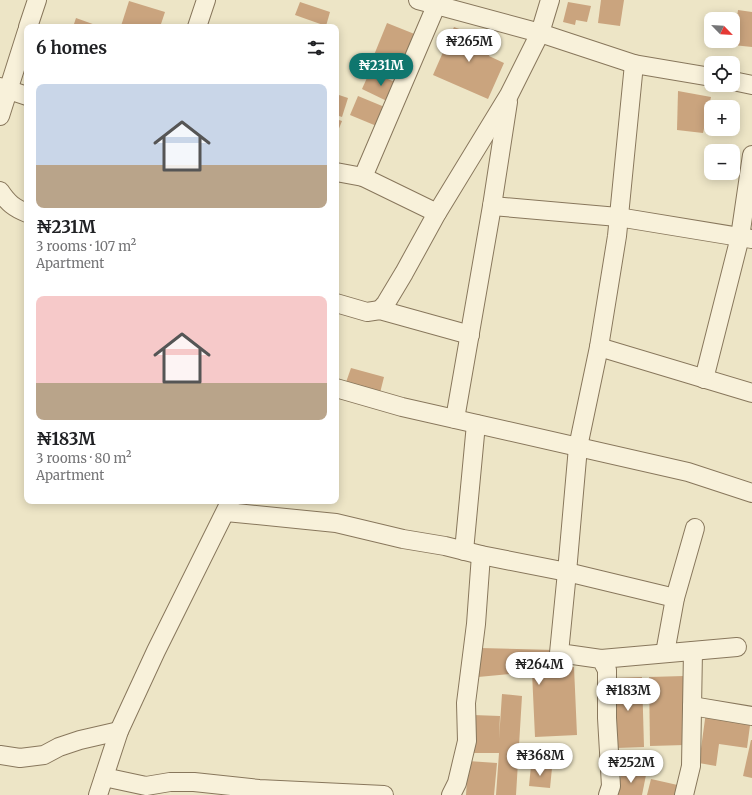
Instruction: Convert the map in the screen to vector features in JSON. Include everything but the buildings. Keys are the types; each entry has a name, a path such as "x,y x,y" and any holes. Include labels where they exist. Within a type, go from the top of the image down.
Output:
{"street":[{"path":"29,24 37,0"},
{"path":"199,24 206,0"},
{"path":"418,0 540,33 634,64 704,76"},
{"path":"380,310 404,273 437,213 509,95 540,33 550,0"},
{"path":"363,177 436,6"},
{"path":"0,116 4,88 24,38"},
{"path":"634,64 617,236 599,347 578,447 558,653 601,659 736,647"},
{"path":"740,82 752,85"},
{"path":"4,88 24,95"},
{"path":"455,419 492,206 509,95"},
{"path":"704,379 746,238 752,155"},
{"path":"339,173 363,177 437,213"},
{"path":"0,191 7,201 24,212"},
{"path":"492,206 618,217 746,238"},
{"path":"339,304 367,312 380,310 470,335"},
{"path":"599,347 752,393"},
{"path":"339,389 402,407 688,472 752,493"},
{"path":"464,550 476,424"},
{"path":"98,795 119,731 156,651 228,506 336,523 403,539 445,546 481,555 567,572 675,598"},
{"path":"665,653 675,598 695,528"},
{"path":"450,795 457,783 468,741 466,703 476,624 481,555"},
{"path":"684,795 691,766 693,651"},
{"path":"601,659 607,670 607,718 611,786 608,795"},
{"path":"692,706 752,716"},
{"path":"0,755 20,758 44,755 73,742 119,731"},
{"path":"104,777 146,786 170,782 194,782 259,789 384,795"}]}
